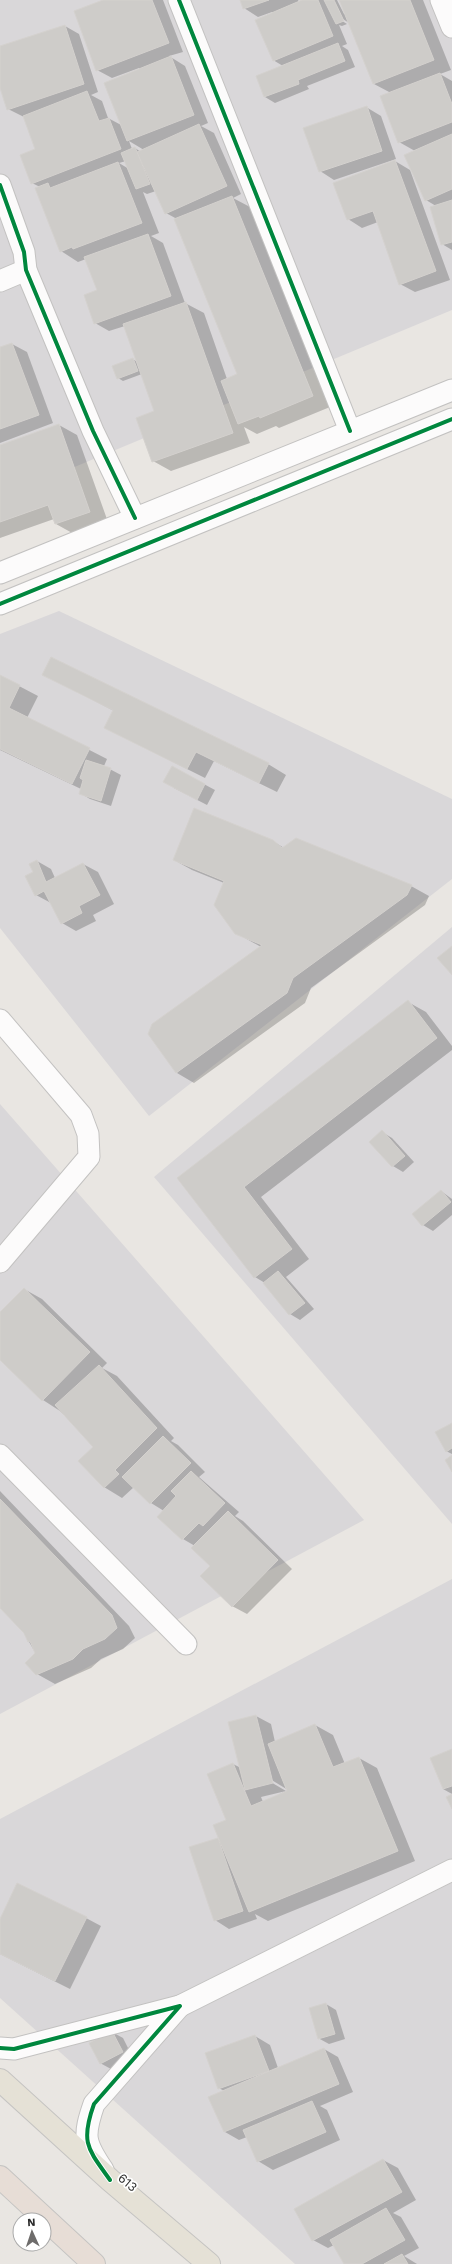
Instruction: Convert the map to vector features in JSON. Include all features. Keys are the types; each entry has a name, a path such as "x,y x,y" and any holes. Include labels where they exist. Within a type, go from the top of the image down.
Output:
{"highway":[{"path":"0,2177 94,2264"}],"main road":[{"name":"613","path":"0,2080 110,2180 209,2264"}],"street":[{"path":"179,0 350,431"},
{"path":"441,0 452,27"},
{"path":"0,186 24,252 26,270 93,431 136,518"},
{"path":"0,281 26,270"},
{"path":"0,572 452,390"},
{"path":"0,604 452,419"},
{"path":"0,1020 81,1115 88,1134 89,1157 0,1262"},
{"path":"0,1455 186,1644"},
{"path":"0,2048 14,2049 180,2006 452,1870"},
{"path":"110,2180 91,2152 86,2138 88,2120 94,2104 180,2006"}],"shaded area":[{"path":"0,0 452,0 452,310 0,498"},
{"path":"59,611 452,799 452,879 149,1116 0,928 0,634"},
{"path":"452,927 452,1524 154,1177"},
{"path":"0,1104 364,1520 0,1714"},
{"path":"452,1579 452,2264 295,2264 0,1998 0,1819"}],"building":[{"path":"103,0 152,0 169,43 96,71 74,11"},
{"path":"240,0 269,0 243,9"},
{"path":"302,0 318,0 333,36 273,61 255,20"},
{"path":"324,0 334,0 344,21 336,24"},
{"path":"339,0 410,0 434,60 373,84"},
{"path":"65,25 84,84 7,110 0,88 0,46"},
{"path":"338,43 345,61 298,80 299,84 264,97 256,76"},
{"path":"171,56 194,115 127,141 104,83"},
{"path":"440,73 452,104 452,122 398,143 380,96"},
{"path":"87,91 99,121 109,118 121,149 31,184 20,155 35,149 23,116"},
{"path":"367,106 382,151 319,172 303,128"},
{"path":"199,124 227,186 165,214 137,152"},
{"path":"452,134 452,189 425,201 404,155"},
{"path":"135,147 150,184 136,189 121,153"},
{"path":"395,160 436,271 399,285 373,211 347,220 333,183"},
{"path":"118,162 142,223 73,249 72,247 60,252 35,188 48,183 50,188"},
{"path":"232,196 313,396 260,418 259,416 238,424 221,381 237,374 174,219"},
{"path":"452,200 452,242 441,245 430,207"},
{"path":"148,234 171,296 94,324 84,295 97,290 84,257"},
{"path":"186,302 233,433 152,462 136,418 154,411 123,324"},
{"path":"12,343 39,415 0,429 0,347"},
{"path":"133,358 138,371 117,379 112,366"},
{"path":"59,424 90,512 55,524 48,505 0,522 0,445"},
{"path":"51,657 269,763 259,783 196,752 187,769 104,728 113,710 42,675"},
{"path":"0,675 20,685 9,708 90,748 72,784 0,749"},
{"path":"86,760 111,768 101,801 79,794 83,780 80,778"},
{"path":"172,766 205,784 197,800 163,782"},
{"path":"194,808 273,840 282,848 296,838 412,885 407,895 293,978 287,993 176,1073 148,1034 152,1024 262,945 235,934 214,905 224,881 173,860"},
{"path":"37,860 46,882 83,863 100,895 79,906 82,913 61,924 44,891 35,896 25,876 33,872 29,864"},
{"path":"452,946 452,975 437,958"},
{"path":"408,1000 437,1038 244,1187 292,1249 254,1278 177,1178"},
{"path":"382,1130 405,1156 392,1167 369,1142"},
{"path":"441,1190 451,1202 422,1226 412,1214"},
{"path":"278,1271 305,1303 289,1315 263,1283"},
{"path":"24,1288 90,1352 42,1401 0,1360 0,1312"},
{"path":"99,1365 157,1428 115,1470 119,1474 104,1488 78,1461 93,1447 55,1405"},
{"path":"452,1423 452,1448 446,1452 435,1432"},
{"path":"163,1436 191,1463 150,1504 122,1477"},
{"path":"452,1455 452,1472 445,1460"},
{"path":"191,1471 225,1503 203,1526 199,1523 182,1540 157,1517 176,1496 171,1491"},
{"path":"0,1499 112,1615 117,1628 105,1639 83,1649 73,1659 36,1675 25,1663 35,1653 30,1641 28,1642 24,1633 0,1608"},
{"path":"228,1511 278,1560 232,1607 200,1576 210,1566 191,1548"},
{"path":"256,1715 273,1783 245,1790 228,1722"},
{"path":"315,1724 333,1767 359,1757 398,1851 249,1912 213,1825 226,1820 207,1774 233,1763 251,1806 287,1791 268,1744"},
{"path":"452,1749 452,1786 443,1789 430,1758"},
{"path":"452,1794 452,1809 446,1797"},
{"path":"218,1838 243,1911 214,1921 189,1847"},
{"path":"17,1883 87,1917 55,1981 0,1954 0,1919"},
{"path":"326,2003 335,2034 318,2039 309,2008"},
{"path":"112,2031 123,2052 100,2064 89,2043"},
{"path":"255,2035 269,2071 218,2089 205,2053"},
{"path":"324,2048 339,2084 224,2132 208,2097"},
{"path":"312,2101 326,2132 257,2162 243,2130"},
{"path":"383,2159 402,2192 312,2241 294,2209"},
{"path":"386,2208 405,2240 362,2264 344,2264 330,2240"},
{"path":"402,2254 408,2264 384,2264"}],"cycle path":[{"path":"179,0 350,431"},
{"path":"0,185 24,252 26,270 93,431 135,518"},
{"path":"0,604 452,419"},
{"path":"0,2048 14,2049 180,2006 94,2104 88,2128 88,2145 96,2161 110,2180"}]}
